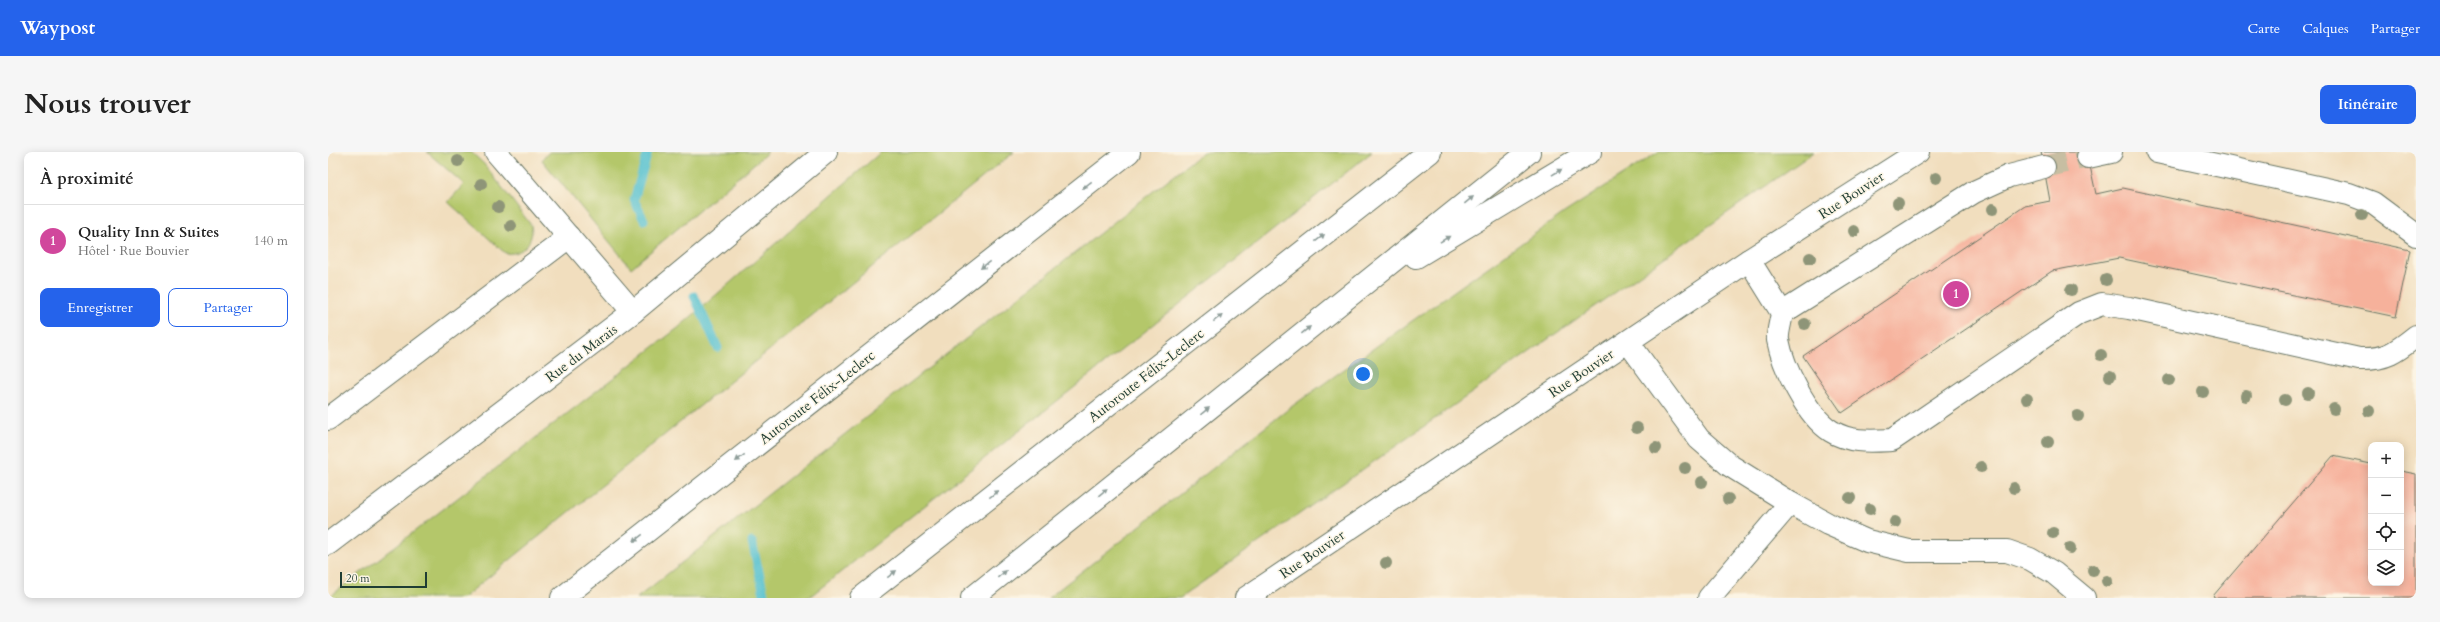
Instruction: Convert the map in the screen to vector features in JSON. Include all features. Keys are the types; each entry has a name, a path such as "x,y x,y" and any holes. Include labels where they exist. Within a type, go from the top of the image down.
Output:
{"main road":[{"path":"496,152 633,312"},
{"name":"Rue du Marais","path":"331,536 633,312 826,152"},
{"name":"Autoroute Félix-Leclerc","path":"862,598 1430,152"},
{"path":"972,598 1529,152"},
{"path":"1340,303 1590,152"},
{"name":"Rue Bouvier","path":"1246,598 1749,260 1918,152"},
{"path":"2088,157 2110,152"},
{"path":"2157,152 2349,194 2373,202 2416,236"},
{"name":"Autoroute Félix-Leclerc","path":"562,598 1125,155"},
{"path":"1782,313 1974,192 2010,176 2044,167"},
{"path":"328,420 569,237"},
{"path":"1749,260 1782,313 1778,339 1787,370 1803,402 1830,431 1860,442 1892,440 2079,312 2102,304 2129,308 2359,359 2374,360 2394,354 2416,336"},
{"path":"1628,342 1698,439 1729,465 1790,503 1828,524 1867,540 1909,551 2007,551 2030,559 2054,573 2084,598"},
{"path":"1708,598 1790,503"}],"green space":[{"path":"427,152 471,152 484,164 531,225 531,237 526,246 517,252 505,253 448,202 464,184"},
{"path":"549,152 768,152 631,268 542,160"},
{"path":"881,152 1014,152 463,598 328,598 678,328"},
{"path":"1203,152 1372,152 808,598 637,598"},
{"path":"1658,152 1814,152 1180,598 1048,598 1291,407 1564,213"}],"building":[{"path":"2041,152 2087,152 2096,194 2123,188 2410,250 2396,317 2119,258 2052,271 1842,413 1803,356 2025,206 2050,201"},
{"path":"2333,456 2368,463 2368,586 2404,586 2404,472 2416,474 2416,598 2216,598 2213,596"}],"waterway":[{"path":"644,220 634,200 648,152"},
{"path":"694,296 718,348"},
{"path":"752,542 765,598"}],"tunnel":[{"path":"2044,167 2088,157"}],"place":[{"name":"Quality Inn & Suites","path":"1956,294"}]}
